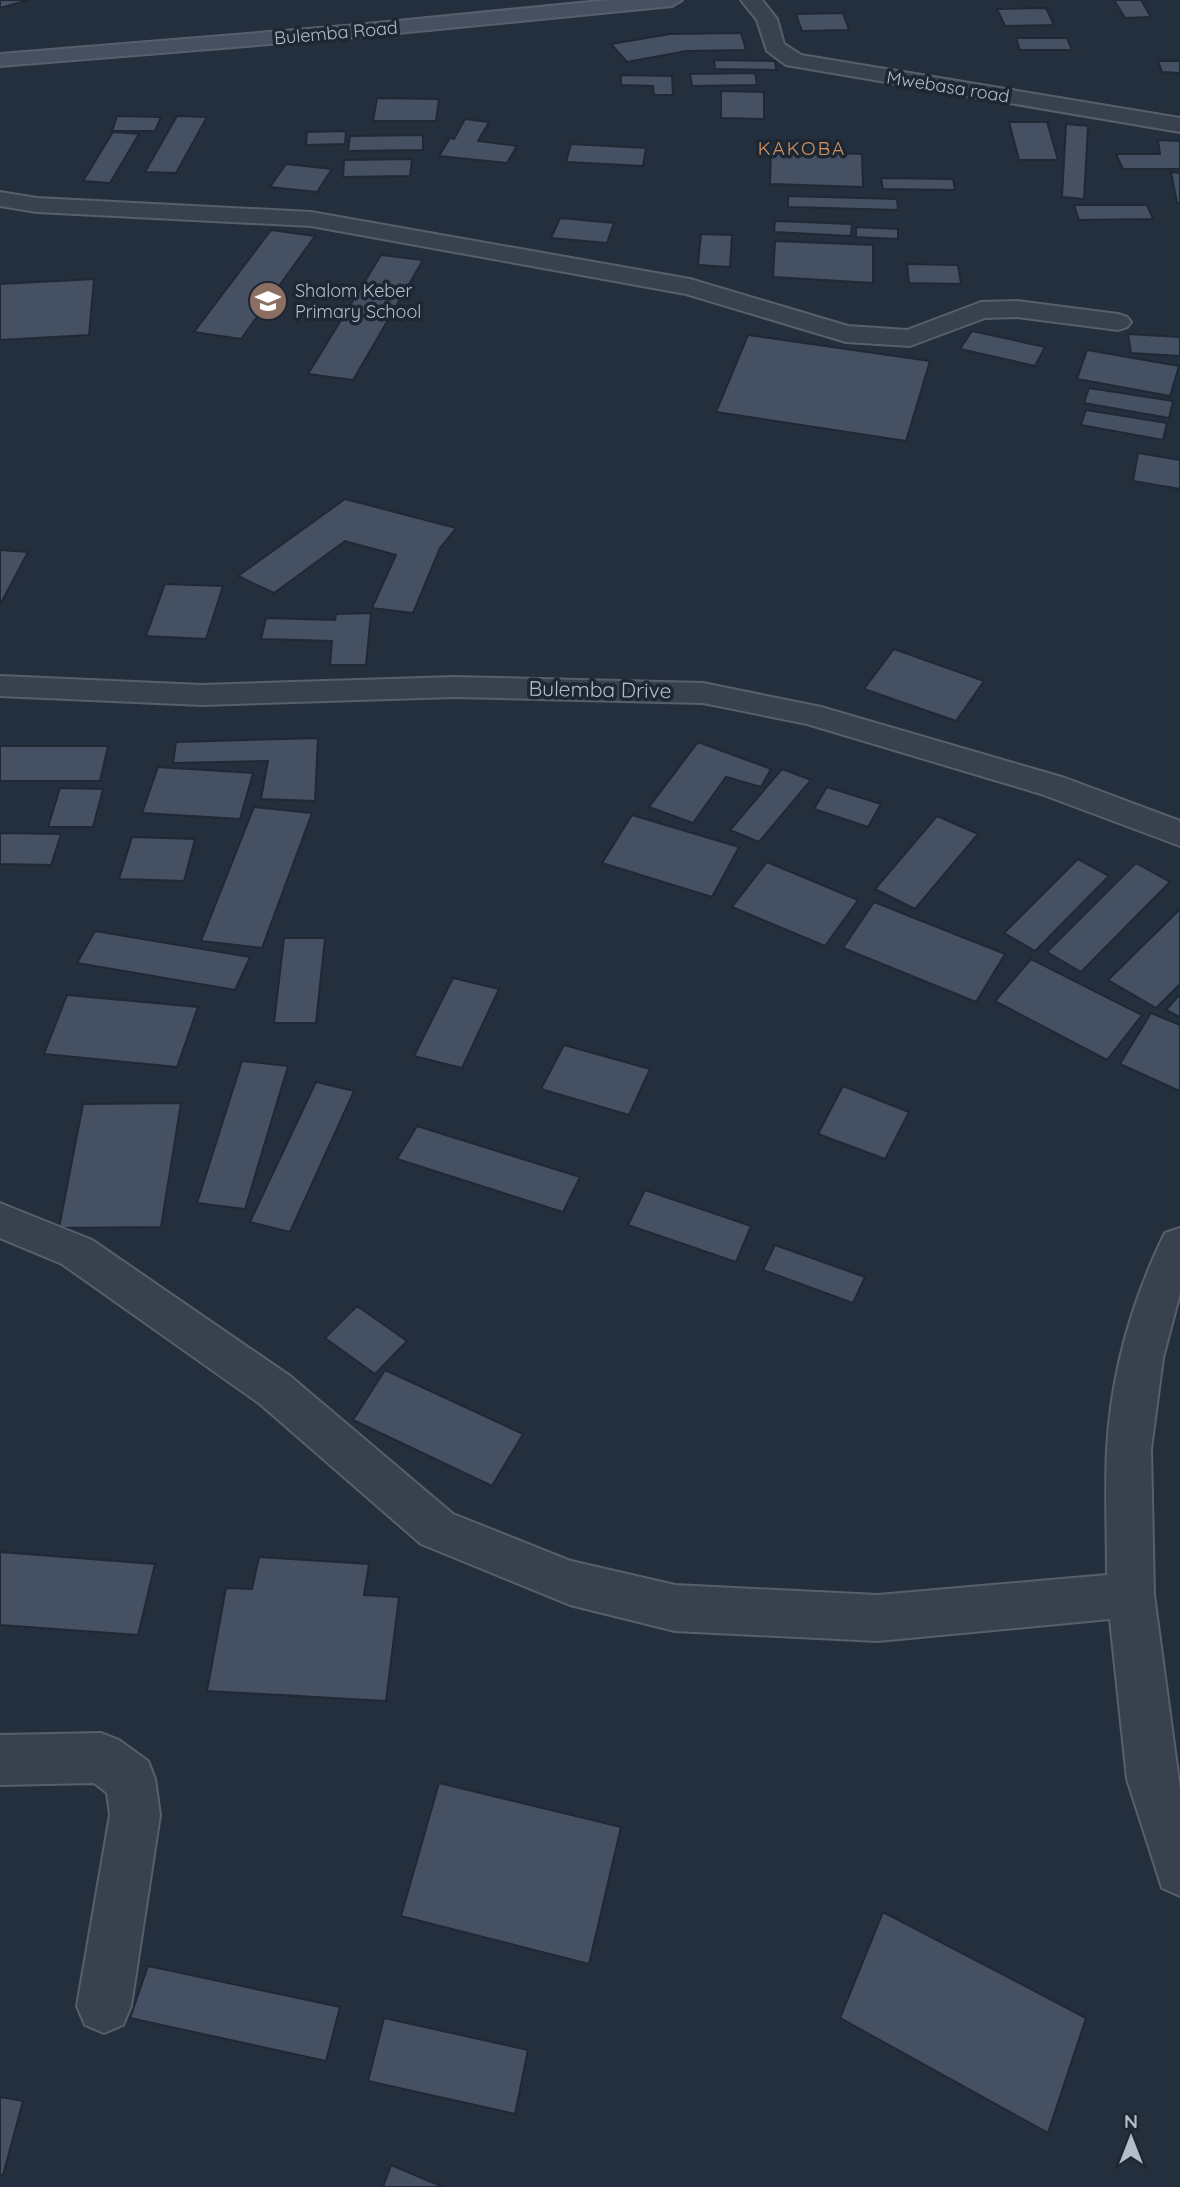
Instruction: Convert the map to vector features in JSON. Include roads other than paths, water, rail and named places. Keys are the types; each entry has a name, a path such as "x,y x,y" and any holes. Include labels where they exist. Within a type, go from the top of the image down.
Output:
{"main road":[{"name":"Bulemba Road","path":"0,60 370,30 672,0"}],"street":[{"name":"Mwebasa road","path":"751,0 767,19 774,47 794,60 1180,125"},
{"path":"0,199 37,205 311,219 690,287 846,334 911,338 981,310 1017,309 1118,321"},
{"name":"Bulemba Drive","path":"0,686 202,695 454,687 703,693 810,713 1053,786 1180,834"},
{"path":"0,1220 77,1252 275,1390 437,1529 570,1583 675,1608 878,1618 1131,1595"},
{"path":"1180,1245 1155,1302 1142,1358 1129,1449 1131,1595 1152,1779 1180,1871"},
{"path":"0,1760 101,1758 130,1779 135,1815 104,2006"}],"place":[{"name":"Shalom Keber Primary School","path":"268,301"}],"district":[{"name":"KAKOBA","path":"802,148"}]}
